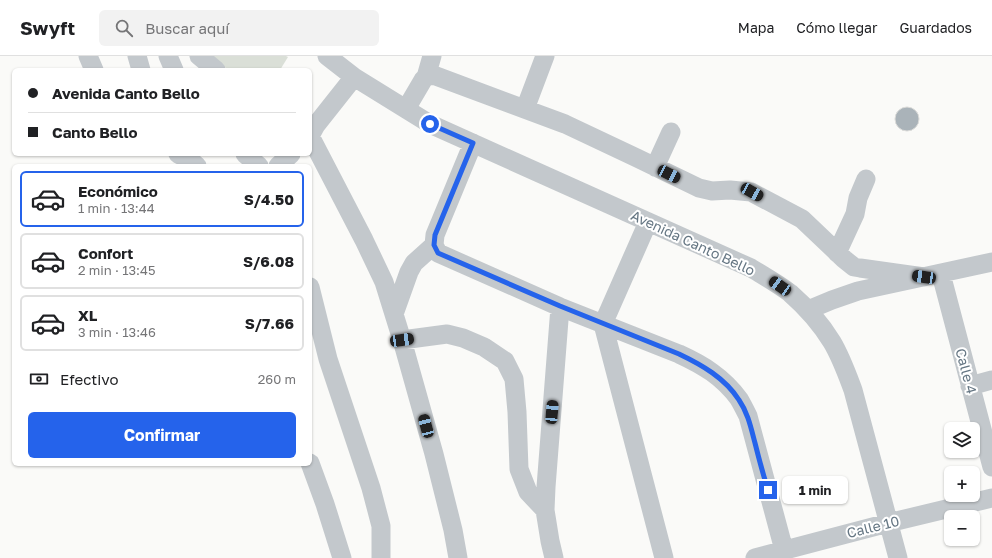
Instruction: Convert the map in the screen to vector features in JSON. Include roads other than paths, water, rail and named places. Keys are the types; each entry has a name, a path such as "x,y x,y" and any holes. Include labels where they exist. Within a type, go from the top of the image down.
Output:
{"street":[{"path":"88,56 93,68"},
{"path":"137,56 140,68"},
{"path":"168,56 173,68"},
{"path":"199,56 214,68"},
{"name":"Avenida Canto Bello","path":"327,56 354,77 430,124 751,268 790,293 808,310 832,342 844,365 853,390 898,558"},
{"path":"406,109 426,76 432,56"},
{"path":"525,109 545,56"},
{"path":"426,76 436,76 565,124 699,188 712,191 730,190 752,192 802,218 837,253 854,266 860,268 933,276"},
{"path":"312,133 354,77"},
{"path":"655,167 671,132"},
{"path":"312,140 384,282 402,340 453,530 458,558"},
{"path":"473,143 435,235 434,245 438,253 560,306 679,354 697,362 714,373 740,400 748,416 784,550"},
{"path":"182,156 195,164"},
{"path":"247,156 257,164"},
{"path":"280,164 288,156"},
{"path":"837,253 855,214 858,198 866,179"},
{"path":"648,222 603,324 664,558"},
{"path":"394,314 409,272 414,263 434,245"},
{"path":"808,310 832,300 858,292 992,262"},
{"name":"Calle 4","path":"933,276 970,386 992,468"},
{"path":"312,295 328,359 371,488 381,526 381,558"},
{"path":"554,558 545,510 560,306"},
{"path":"402,340 447,334 463,338 484,347 505,362 514,379 519,469 528,492 545,510"},
{"path":"970,386 992,380"},
{"path":"311,466 342,558"},
{"name":"Calle 10","path":"754,558 992,498"}]}
